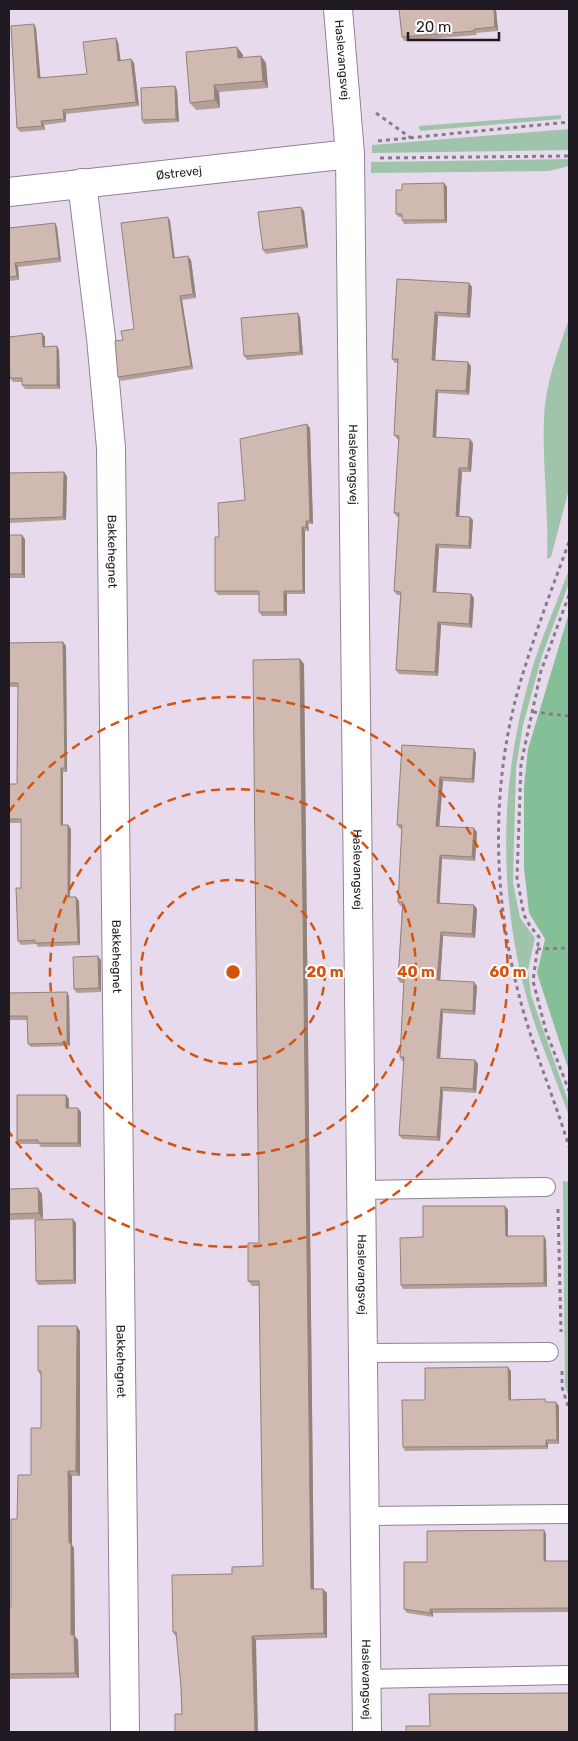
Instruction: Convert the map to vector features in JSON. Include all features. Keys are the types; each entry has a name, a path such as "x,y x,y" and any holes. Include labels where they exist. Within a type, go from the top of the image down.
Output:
{"street":[{"name":"Haslevangsvej","path":"338,9 349,149 367,1732"},
{"name":"Østrevej","path":"9,192 349,149"},
{"name":"Bakkehegnet","path":"82,183 101,338 111,448 126,1732"}],"lane":[{"path":"361,1190 552,1193"},
{"path":"364,1354 549,1352"},
{"path":"366,1516 569,1514"},
{"path":"366,1680 569,1676"}],"path":[{"path":"349,149 569,122"},
{"path":"349,149 370,158 569,156"},
{"path":"569,542 524,668 506,745 497,818 497,852 508,945 520,1000 569,1147"},
{"path":"569,595 541,671 521,764 517,878 524,915 539,937 533,981 546,1030 569,1091"},
{"path":"533,712 569,716"},
{"path":"537,950 569,948"},
{"path":"552,1193 561,1333"},
{"path":"562,1370 562,1387 569,1409"}],"green space":[{"path":"561,115 561,119 420,131 419,126"},
{"path":"569,129 569,150 372,153 372,145"},
{"path":"569,159 569,166 549,171 371,173 371,162"},
{"path":"569,319 569,489 551,557 547,559 544,453 545,405 553,368"},
{"path":"569,569 569,583 542,656 523,725 516,768 513,882 520,918 535,938 528,970 531,995 569,1103 569,1116 535,1026 517,956 507,877 506,837 512,758 519,719 538,652"},
{"path":"569,613 569,1071 537,973 545,939 529,913 524,868 524,786 528,749"},
{"path":"563,1181 569,1182 569,1398 565,1386"}],"building":[{"path":"399,9 494,9 495,27 474,29 474,31 402,37"},
{"path":"34,24 38,78 87,74 83,42 116,38 118,61 131,59 136,102 63,110 64,119 41,121 42,126 17,128 11,26"},
{"path":"237,47 238,58 261,56 263,81 214,85 215,100 190,103 186,52"},
{"path":"175,86 176,119 142,120 141,88"},
{"path":"444,183 445,220 402,220 402,214 396,214 396,190 402,190 402,184"},
{"path":"301,207 306,245 263,250 258,212"},
{"path":"168,217 173,258 188,256 193,294 180,296 191,366 118,377 115,341 123,340 121,331 134,329 121,223"},
{"path":"55,223 59,258 15,263 17,276 9,277 9,228"},
{"path":"397,279 469,283 467,314 435,312 432,360 468,362 466,391 436,390 433,437 470,439 468,468 459,468 456,516 470,517 469,546 436,544 433,592 471,594 469,624 438,622 435,672 396,670 401,592 394,591 399,513 394,513 399,436 394,435 398,359 392,359"},
{"path":"298,313 300,352 244,356 241,318"},
{"path":"42,333 43,347 57,346 57,385 22,385 22,378 10,378 9,337"},
{"path":"307,424 310,521 306,521 306,527 302,527 303,591 284,591 284,612 259,612 259,591 215,591 215,537 219,537 218,503 245,500 240,439"},
{"path":"64,472 63,517 9,519 9,473"},
{"path":"9,535 22,535 22,574 9,574"},
{"path":"63,642 65,768 61,768 61,825 68,825 68,897 76,897 78,942 35,943 35,940 18,941 16,888 21,888 21,819 9,819 9,784 17,784 18,683 9,683 9,643"},
{"path":"300,659 311,1589 323,1589 324,1633 252,1636 255,1732 175,1732 175,1714 182,1714 176,1632 173,1632 172,1575 232,1574 232,1567 263,1566 259,1281 248,1281 248,1243 259,1243 253,660"},
{"path":"402,745 474,749 472,779 440,777 436,826 474,828 472,857 440,855 437,903 474,905 472,934 441,932 437,980 474,982 473,1011 441,1009 437,1058 475,1060 473,1089 441,1087 437,1137 399,1135 404,1057 400,1057 404,979 398,979 403,902 398,902 402,825 397,825"},
{"path":"98,956 99,988 74,989 73,957"},
{"path":"67,992 67,1043 28,1044 27,1016 9,1016 9,993"},
{"path":"17,1095 66,1095 66,1108 78,1108 78,1143 38,1143 38,1140 17,1140"},
{"path":"38,1188 39,1213 9,1214 9,1189"},
{"path":"423,1206 505,1206 506,1236 544,1236 544,1283 401,1285 400,1238 423,1237"},
{"path":"73,1219 74,1280 36,1281 35,1220"},
{"path":"38,1326 77,1326 76,1471 68,1471 69,1543 71,1543 71,1635 74,1635 75,1673 9,1674 11,1519 17,1519 18,1475 31,1475 31,1428 41,1428 41,1371 38,1371"},
{"path":"508,1367 509,1400 545,1399 545,1402 556,1402 557,1440 546,1440 546,1446 403,1447 402,1400 425,1400 425,1368"},
{"path":"544,1530 544,1561 569,1561 569,1608 430,1609 430,1613 404,1609 404,1562 427,1562 427,1531"},
{"path":"569,1693 569,1732 406,1732 406,1726 430,1726 429,1694"}]}
